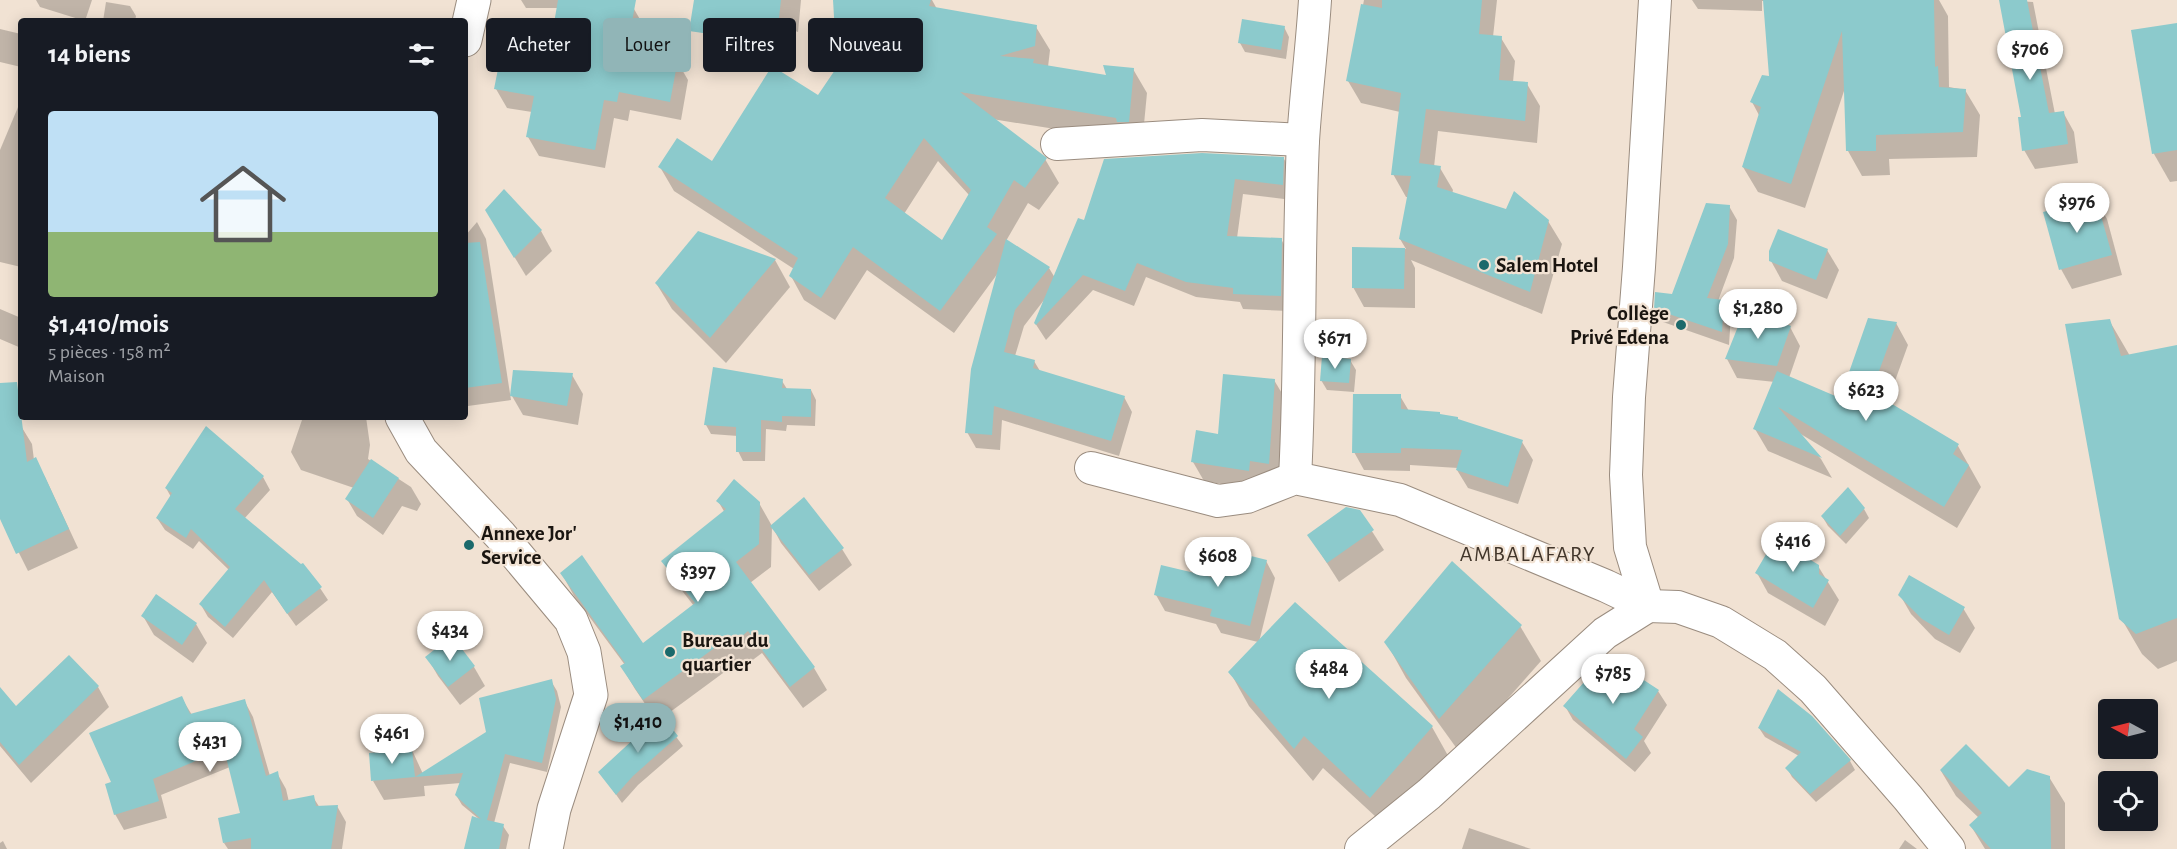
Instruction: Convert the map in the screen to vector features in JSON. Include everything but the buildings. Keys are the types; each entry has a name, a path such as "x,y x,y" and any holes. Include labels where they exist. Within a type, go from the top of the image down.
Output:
{"street":[{"path":"468,27 474,0"},
{"path":"1295,478 1304,140 1315,0"},
{"path":"1648,606 1630,547 1626,476 1629,397 1655,0"},
{"path":"1057,144 1202,135 1304,140"},
{"path":"404,420 421,451 500,535 571,620 584,652 591,695 554,808 546,849"},
{"path":"1091,468 1218,501 1247,497 1295,478 1400,500 1648,606 1678,607 1721,622 1775,655 1813,689 1949,849"},
{"path":"1361,849 1429,794 1605,633 1648,606"}],"place":[{"name":"Salem Hotel","path":"1484,265"},
{"name":"Collège Privé Edena","path":"1681,325"},
{"name":"Annexe Jor' Service","path":"469,545"},
{"name":"Bureau du quartier","path":"670,652"}],"district":[{"name":"AMBALAFARY","path":"1528,553"}]}
